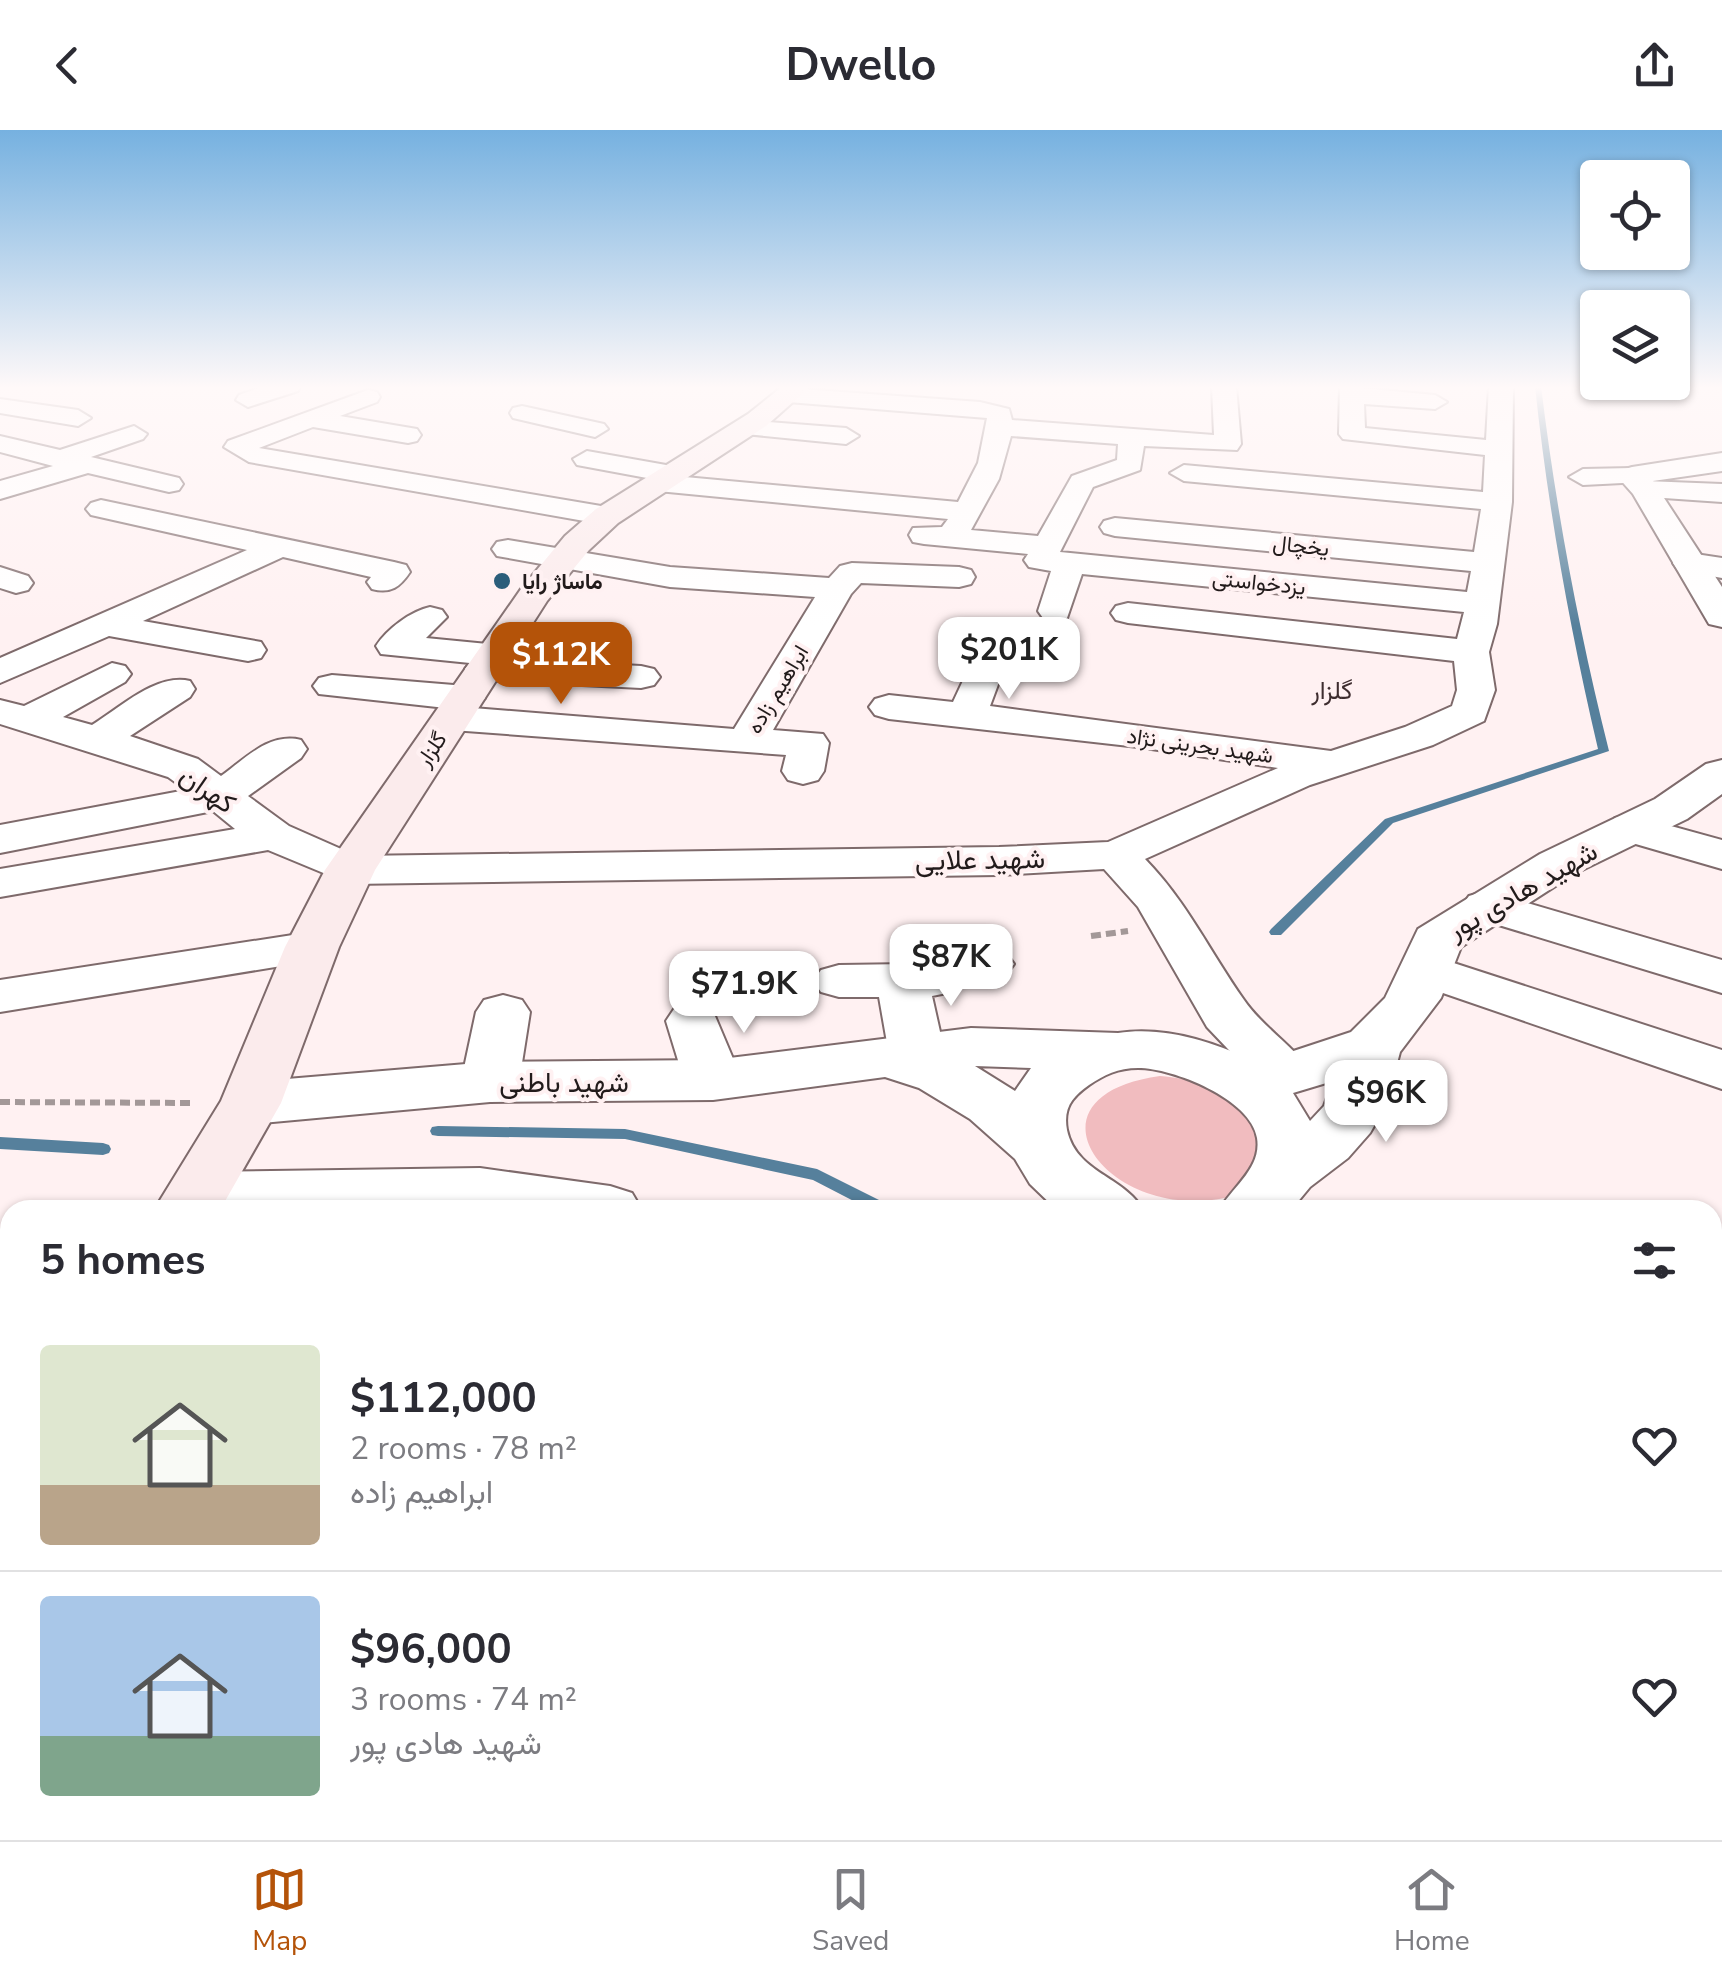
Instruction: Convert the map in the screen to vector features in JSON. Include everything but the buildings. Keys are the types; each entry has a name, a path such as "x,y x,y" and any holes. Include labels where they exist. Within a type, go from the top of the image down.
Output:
{"main road":[{"name":"گلزار","path":"193,1200 252,1103 312,947 350,870 562,561 607,516 684,466"}],"street":[{"path":"0,471 31,466"},
{"path":"0,490 52,466"},
{"path":"82,466 170,495 140,518 280,548 338,569 394,572 384,582"},
{"path":"320,466 399,479 447,474 607,516"},
{"path":"615,466 665,478 960,525"},
{"path":"960,525 991,466"},
{"path":"1055,612 1052,556 1082,482 1125,466"},
{"path":"1165,532 1186,466"},
{"name":"شهید علایی","path":"350,870 1116,855 1295,776 1419,736 1470,713 1476,690 1471,652 1479,624 1499,466"},
{"path":"1638,483 1707,466"},
{"path":"1184,472 1496,502"},
{"path":"421,505 447,474"},
{"path":"1583,478 1722,493"},
{"path":"367,492 399,479"},
{"path":"1638,483 1722,616"},
{"path":"793,524 960,525"},
{"name":"یزدخواستی","path":"960,525 1052,556 1483,583"},
{"name":"یخچال","path":"1115,526 1483,583"},
{"path":"338,569 382,543"},
{"path":"0,672 280,548"},
{"path":"508,549 670,577 837,589 852,572 959,577"},
{"path":"1688,562 1722,568"},
{"name":"ابراهیم زاده","path":"474,685 746,742 837,589"},
{"path":"1128,612 1471,652"},
{"path":"160,634 195,617"},
{"path":"430,617 394,646 474,685"},
{"path":"104,625 248,650"},
{"path":"967,715 988,662"},
{"path":"14,716 112,674"},
{"path":"332,686 474,685 642,677"},
{"path":"98,739 176,689"},
{"name":"شهید بحرینی نژاد","path":"889,707 1333,764"},
{"name":"کهران","path":"14,716 183,768 273,836 350,870"},
{"path":"746,742 810,743 803,771"},
{"path":"0,839 220,797 286,749"},
{"path":"0,803 183,768"},
{"name":"شهید هادی پور","path":"1268,1080 1373,1044 1409,1005 1429,971 1437,940 1486,906 1713,787"},
{"path":"1630,828 1722,854"},
{"path":"0,883 273,836"},
{"path":"1116,855 1158,900 1268,1080 1290,1140 1286,1191"},
{"path":"1486,906 1722,978"},
{"path":"0,996 312,947"},
{"path":"838,981 938,980 933,968 988,964"},
{"path":"1429,971 1722,1070"},
{"path":"902,980 897,1056 961,1082 991,1100 1039,1144"},
{"path":"490,1082 502,1012"},
{"path":"693,1021 714,1080"},
{"path":"1286,1191 1357,1109 1373,1044"},
{"name":"شهید باطنی","path":"252,1103 490,1082 714,1080 972,1047 1151,1050 1188,1055 1268,1080"},
{"path":"1092,1200 1052,1169 1039,1144 1035,1118 1042,1094 1060,1074 1085,1060 1116,1051"},
{"path":"244,1200 480,1191 542,1200"}],"path":[{"path":"0,1102 252,1103"}],"shaded area":[{"path":"1160,1076 1198,1083 1223,1094 1270,1141 1241,1194 1188,1200 1154,1195 1120,1179 1096,1158 1086,1133 1091,1109 1115,1089"}],"waterway":[{"path":"1276,932 1389,821 1604,751 1565,570 1548,466"},
{"path":"438,1131 625,1134 817,1175 866,1200"},
{"path":"0,1143 103,1149"}],"place":[{"name":"ماساژ رایا","path":"502,581"}],"district":[{"name":"گلزار","path":"1332,690"}]}
